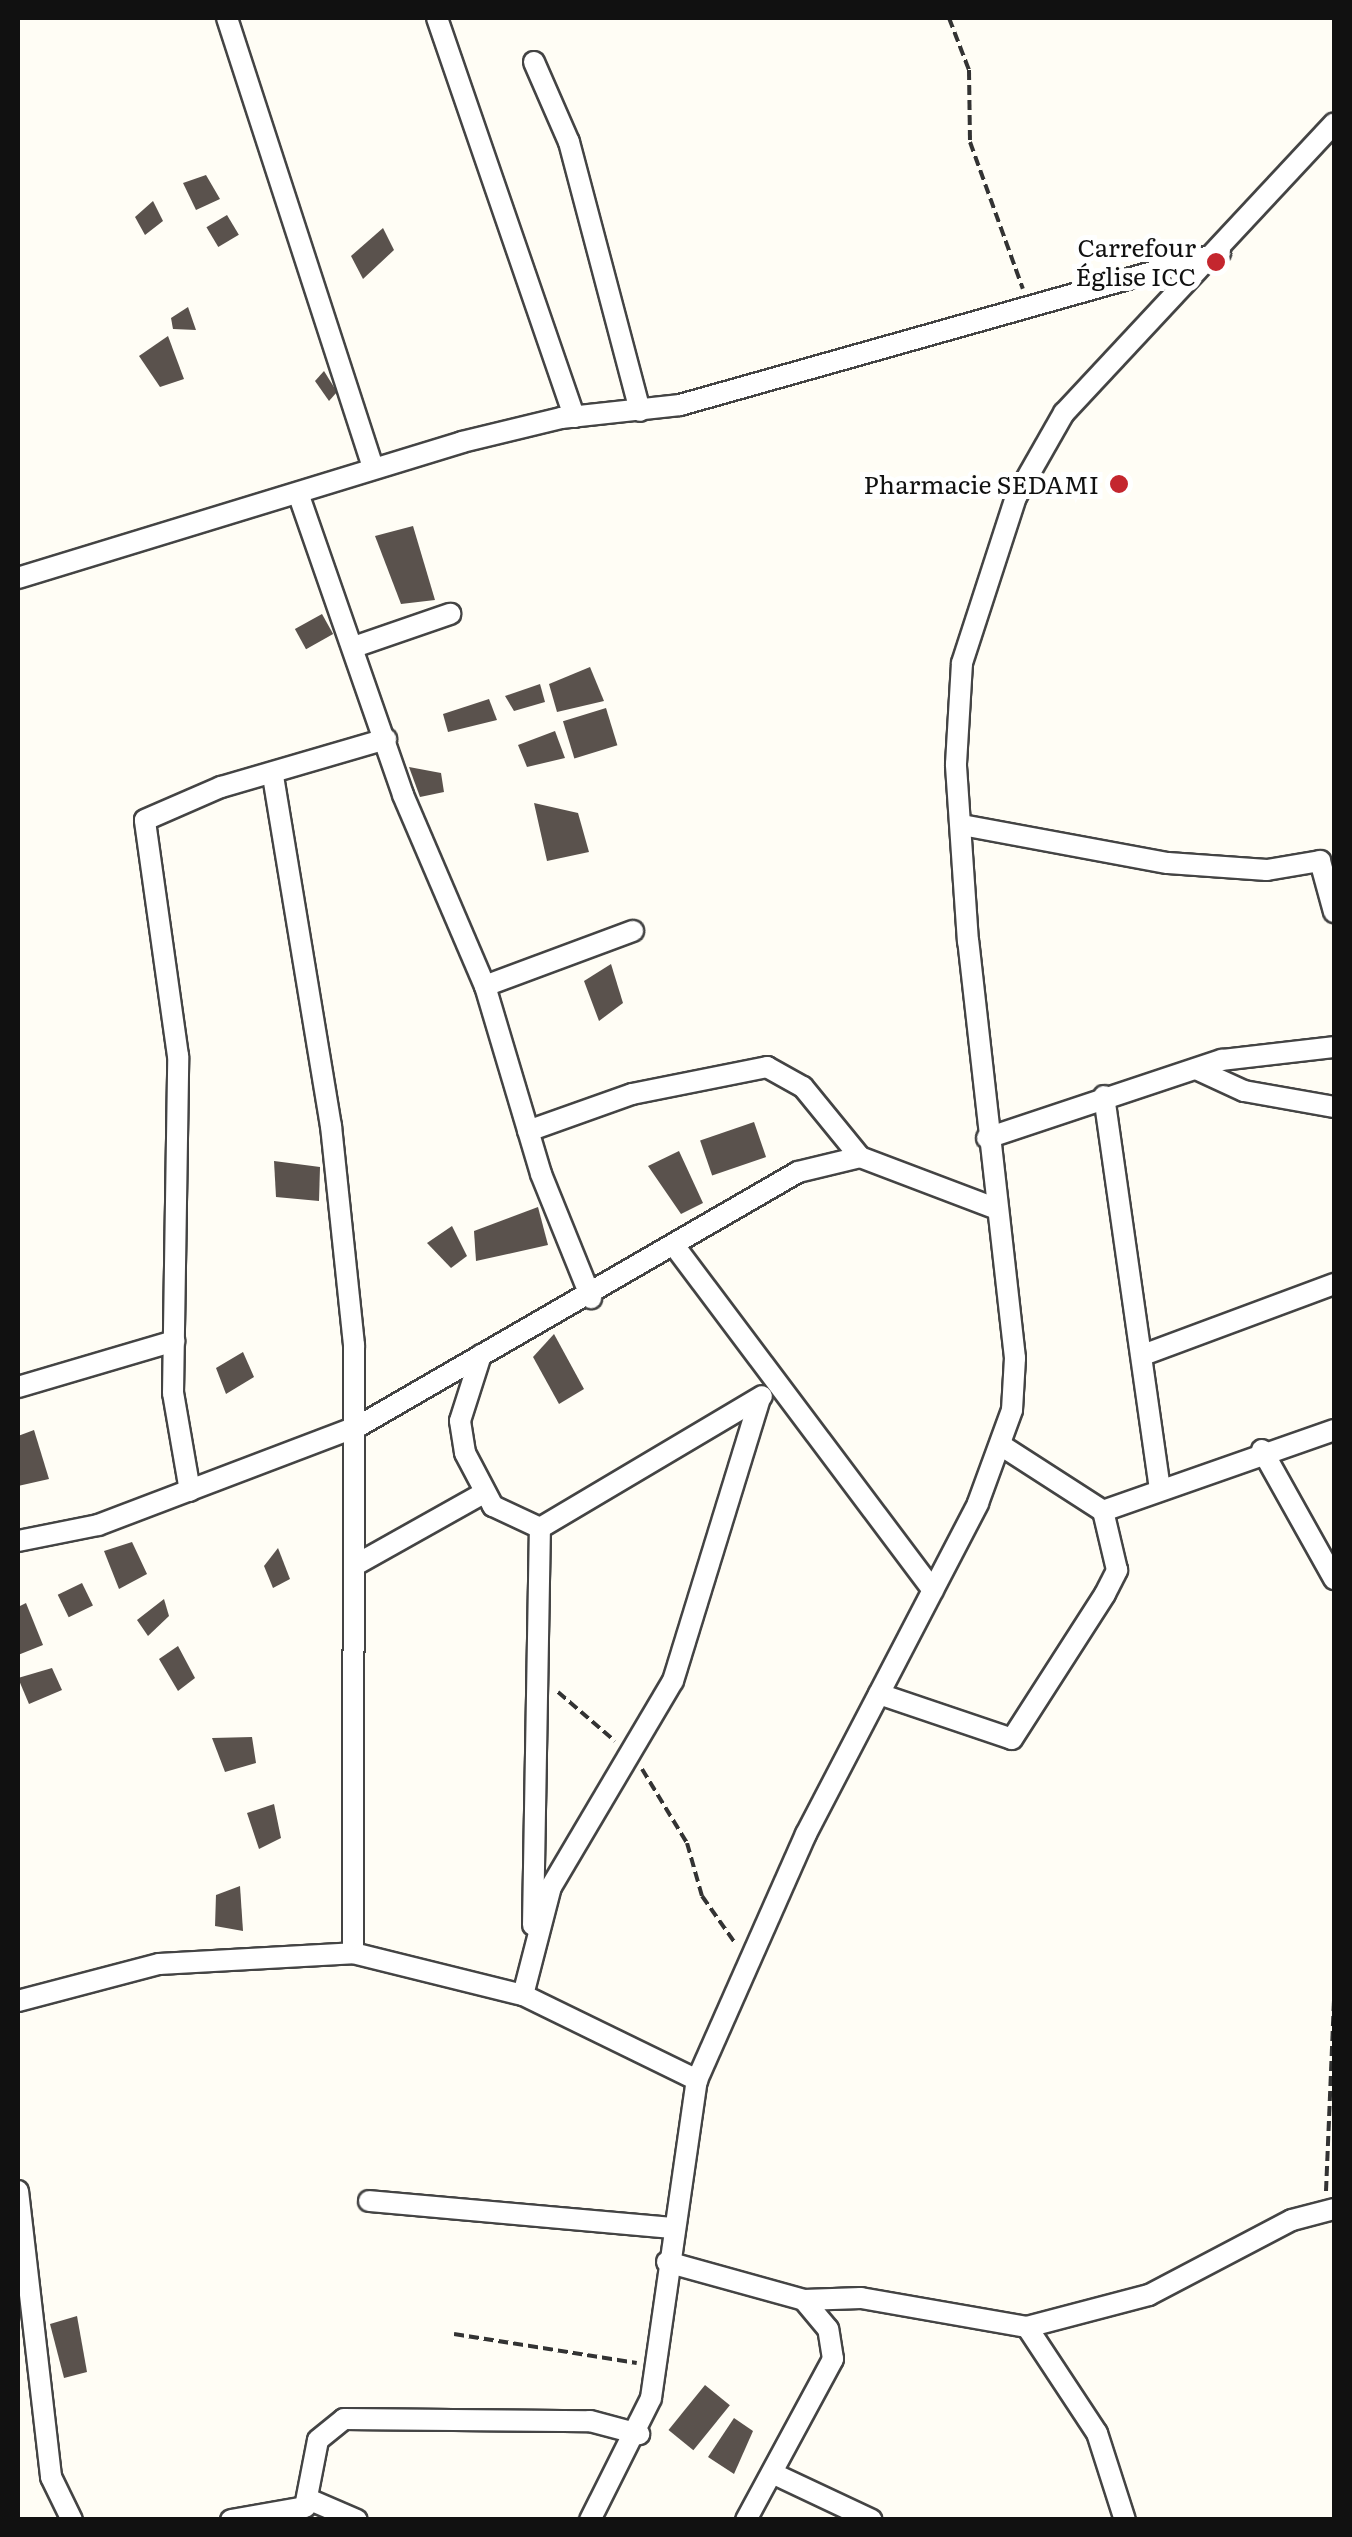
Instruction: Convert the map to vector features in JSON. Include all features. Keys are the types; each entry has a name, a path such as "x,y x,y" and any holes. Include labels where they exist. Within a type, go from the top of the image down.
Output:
{"street":[{"path":"226,18 371,460"},
{"path":"437,18 574,416"},
{"path":"534,62 569,142 640,411"},
{"path":"590,2520 639,2434 656,2368 666,2262 698,2080 747,1959 1002,1446 1017,1381 987,1138 962,826 960,676 1016,497 1064,413 1220,253 1334,124"},
{"path":"18,578 298,493 574,416 640,411 1220,253"},
{"path":"298,493 386,739 486,986 528,1131 592,1298"},
{"path":"354,647 450,614"},
{"path":"190,1492 174,1341 178,1056 143,832 167,805 386,739"},
{"path":"273,776 340,1185 359,1426 353,1953"},
{"path":"962,826 1168,863 1267,870 1320,861 1334,912"},
{"path":"486,986 633,932"},
{"path":"987,1138 1104,1096 1196,1069 1293,1045 1334,1046"},
{"path":"528,1131 632,1094 768,1067 803,1087 860,1156 996,1209"},
{"path":"1196,1069 1244,1090 1334,1107"},
{"path":"1104,1096 1146,1354 1160,1488"},
{"path":"18,1542 190,1492 359,1426 481,1355 592,1298 676,1248 772,1182 860,1156"},
{"path":"676,1248 933,1590"},
{"path":"1146,1354 1334,1284"},
{"path":"18,1387 174,1341"},
{"path":"481,1355 459,1434 482,1494 540,1528"},
{"path":"540,1528 760,1399 774,1382"},
{"path":"533,1938 624,1754 673,1680 760,1399"},
{"path":"1103,1512 1262,1450 1334,1430"},
{"path":"880,1694 1012,1739 1117,1570 1103,1512 1002,1446"},
{"path":"1262,1450 1334,1579"},
{"path":"359,1562 482,1494"},
{"path":"523,1995 533,1938 544,1671 540,1528"},
{"path":"18,2002 158,1964 353,1953 523,1995 698,2080"},
{"path":"18,2191 51,2477 72,2520"},
{"path":"369,2201 672,2228"},
{"path":"666,2262 804,2300 861,2298 1027,2327 1149,2295 1331,2210"},
{"path":"746,2520 832,2359 828,2328 804,2300"},
{"path":"1027,2327 1097,2433 1126,2520"},
{"path":"231,2520 300,2509 308,2499 318,2440 344,2419 590,2420 639,2434"},
{"path":"772,2472 872,2520"},
{"path":"308,2499 357,2520"}],"path":[{"path":"949,18 968,70 970,142 1028,305"},
{"path":"544,1671 655,1784 702,1896 747,1959"},
{"path":"1331,2210 1324,2094 1334,2001"},
{"path":"454,2334 656,2368"}],"building":[{"path":"206,175 220,199 196,210 183,183"},
{"path":"153,201 163,221 145,235 135,217"},
{"path":"227,215 239,235 218,247 206,227"},
{"path":"383,228 394,250 363,279 351,256"},
{"path":"188,307 196,330 173,329 171,318"},
{"path":"168,336 184,379 160,387 139,356"},
{"path":"324,371 337,392 329,401 315,381"},
{"path":"413,526 435,600 401,604 375,536"},
{"path":"322,614 333,634 306,649 295,629"},
{"path":"590,667 604,701 557,712 549,684"},
{"path":"540,684 545,702 514,711 505,696"},
{"path":"489,699 497,720 448,732 443,714"},
{"path":"606,708 617,745 574,758 563,721"},
{"path":"555,731 565,758 527,767 518,745"},
{"path":"409,767 441,773 444,792 420,797"},
{"path":"534,803 578,813 589,852 547,861"},
{"path":"611,964 623,1003 599,1021 584,981"},
{"path":"754,1122 766,1157 712,1176 700,1141"},
{"path":"679,1151 703,1203 681,1214 648,1166"},
{"path":"274,1161 320,1167 319,1201 276,1197"},
{"path":"538,1207 548,1245 476,1261 474,1231"},
{"path":"452,1226 467,1256 451,1268 427,1243"},
{"path":"554,1334 584,1389 559,1404 533,1357"},
{"path":"243,1352 254,1377 226,1394 216,1368"},
{"path":"34,1430 49,1479 18,1486 18,1436"},
{"path":"132,1542 147,1574 119,1589 104,1551"},
{"path":"278,1548 290,1579 273,1588 264,1566"},
{"path":"82,1583 93,1605 69,1617 58,1595"},
{"path":"164,1599 169,1616 148,1636 137,1620"},
{"path":"26,1603 43,1645 18,1655 18,1607"},
{"path":"178,1646 195,1678 178,1691 159,1659"},
{"path":"52,1668 62,1690 29,1704 18,1678"},
{"path":"252,1737 256,1763 225,1772 212,1738"},
{"path":"274,1804 281,1838 259,1849 247,1813"},
{"path":"240,1886 243,1931 215,1926 216,1895"},
{"path":"77,2316 87,2372 64,2378 50,2324"},
{"path":"705,2385 730,2405 693,2450 668,2430"},
{"path":"734,2418 753,2431 734,2474 708,2457"}],"place":[{"name":"Carrefour Église ICC","path":"1216,262"},
{"name":"Pharmacie SEDAMI","path":"1119,484"}]}
